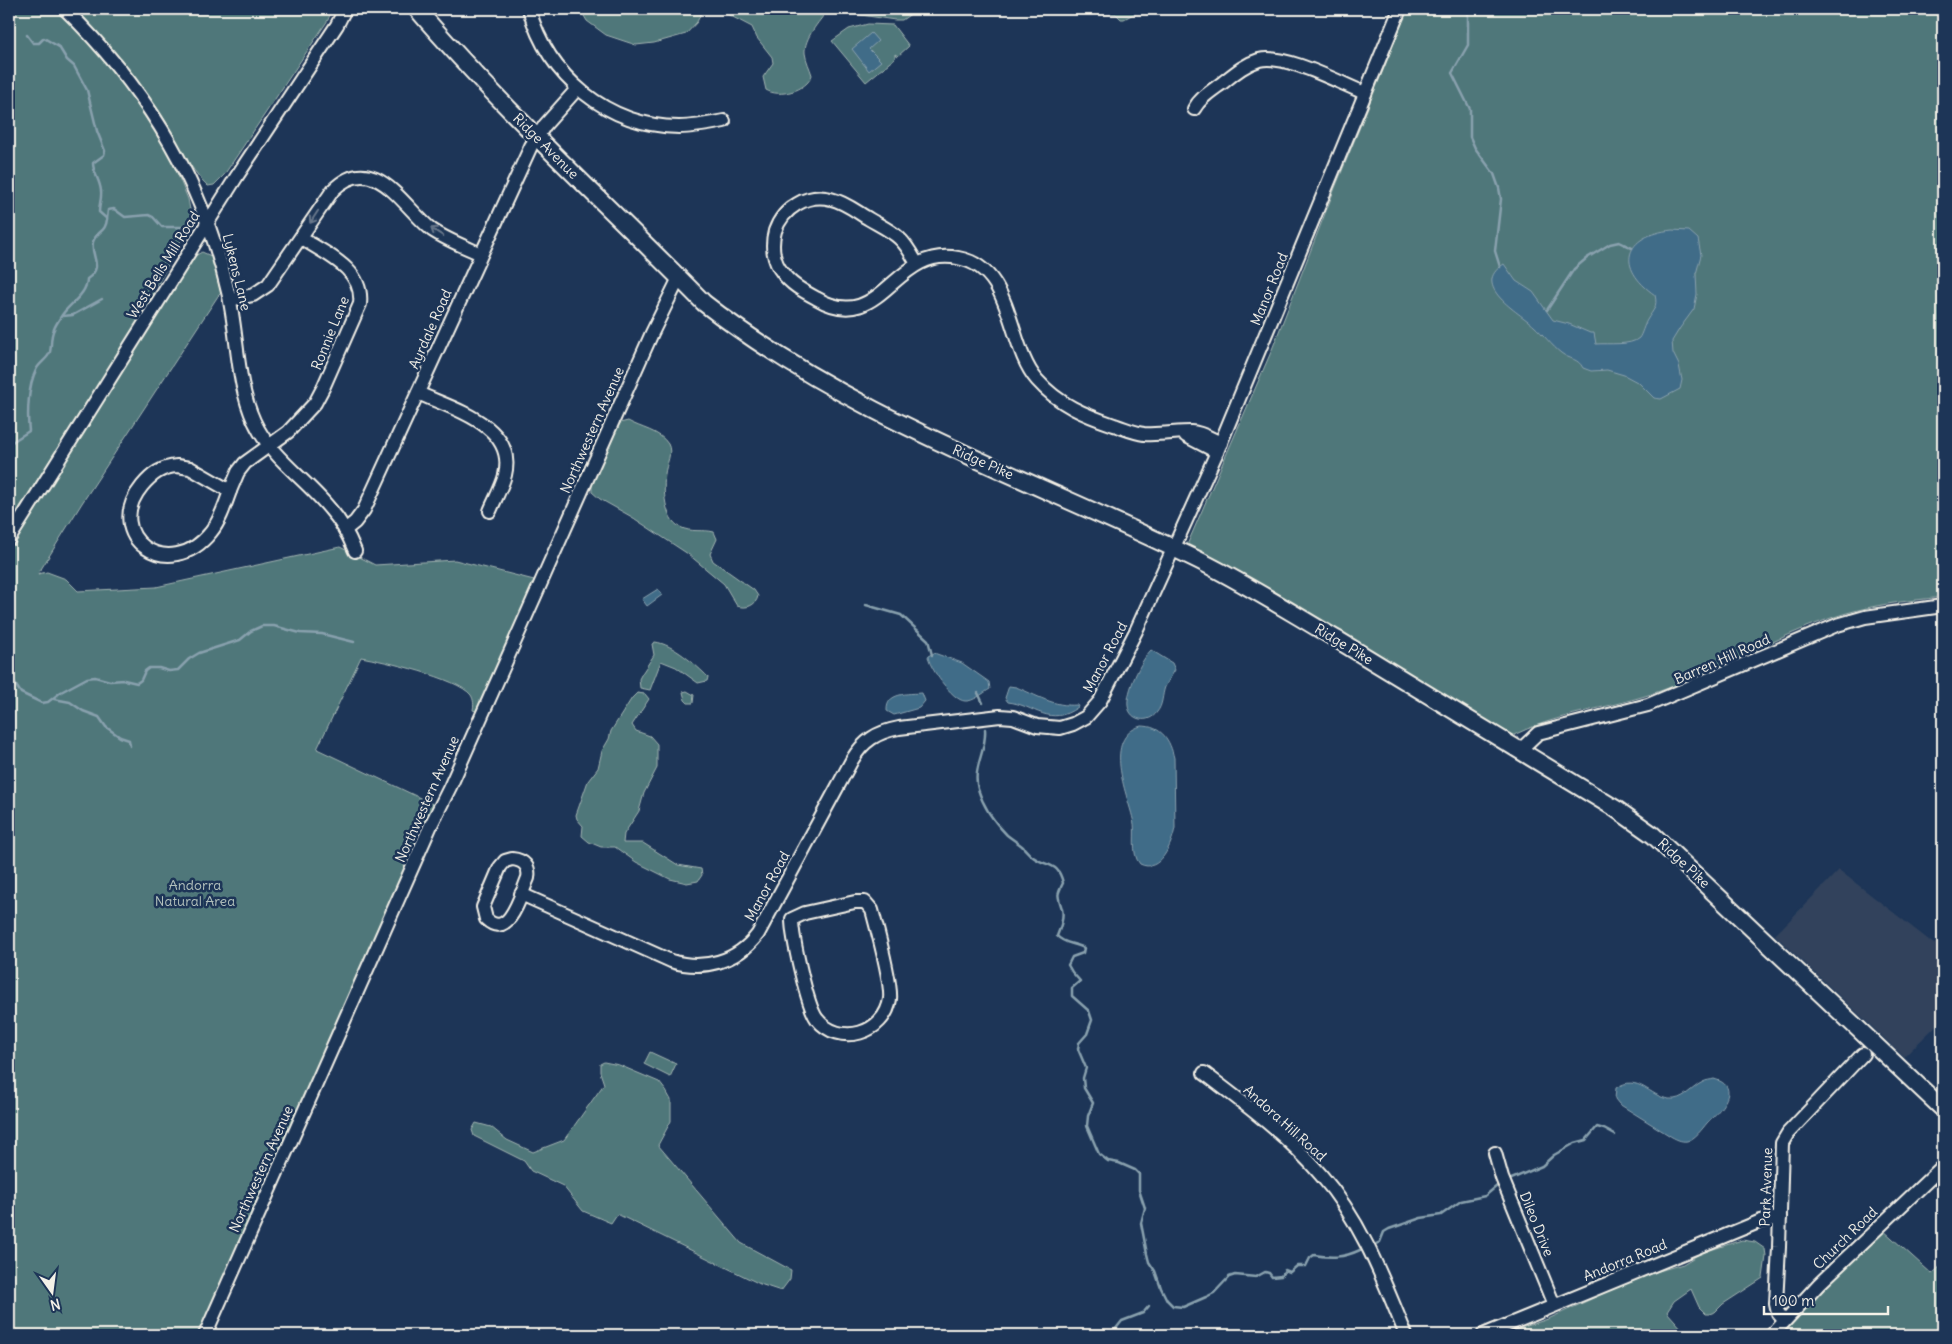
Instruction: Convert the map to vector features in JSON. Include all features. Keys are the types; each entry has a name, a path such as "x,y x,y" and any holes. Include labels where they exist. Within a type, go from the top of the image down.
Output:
{"main road":[{"name":"Ridge Avenue","path":"417,9 478,78 679,278"},
{"name":"Ridge Pike","path":"679,278 704,303 732,325 785,359 894,421 1227,574 1616,809 1653,835 1943,1108"}],"street":[{"name":"Lykens Lane","path":"65,9 113,60 146,103 183,166 201,203 222,267 230,300 246,398 253,419 268,446 324,502 345,530 355,551"},
{"name":"West Bells Mill Road","path":"9,539 208,222 345,9"},
{"path":"529,9 547,52 560,70 577,88 609,110 641,122 680,127 724,121"},
{"name":"Manor Road","path":"521,894 680,964 696,966 722,961 742,950 758,934 852,760 861,746 872,737 885,731 899,728 1000,716 1013,717 1044,728 1060,728 1073,724 1091,712 1104,694 1120,665 1219,447 1400,9"},
{"path":"1194,109 1204,96 1245,66 1257,60 1270,58 1293,63 1365,93"},
{"name":"Ayrdale Road","path":"345,530 355,522 364,510 481,254 537,137 577,88"},
{"path":"230,300 248,297 264,289 276,276 332,190 350,178 372,177 384,183 434,231 481,254"},
{"path":"917,264 899,238 842,203 830,199 816,198 795,205 781,219 774,237 774,258 785,277 796,286 835,307 850,308 865,304 926,259 949,256 964,259 983,270 993,281 1006,306 1026,364 1042,386 1062,403 1084,414 1136,432 1197,433 1219,447"},
{"name":"Ronnie Lane","path":"230,491 238,472 245,463 295,425 314,403 328,379 360,304 361,291 352,274 301,238"},
{"name":"Northwestern Avenue","path":"205,1335 431,825 450,787 652,333 679,278"},
{"path":"418,393 480,422 491,429 499,439 506,455 506,468 503,481 490,510"},
{"path":"177,466 190,468 230,491 219,519 211,532 199,544 185,552 172,556 153,552 142,544 131,528 130,508 136,494 152,475 164,468 177,466"},
{"name":"Barren Hill Road","path":"1519,751 1538,733 1648,706 1837,626 1865,617 1943,606"},
{"path":"508,860 520,860 527,868 528,878 521,894 512,915 507,921 496,924 486,919 483,913 484,903 500,867 508,860"},
{"path":"855,902 864,902 870,906 890,991 887,1010 875,1025 858,1034 844,1034 825,1027 816,1017 810,1005 793,933 792,920 804,913 855,902"},
{"path":"772,909 792,920"},
{"name":"Park Avenue","path":"1784,1320 1778,1313 1776,1304 1781,1148 1785,1138 1863,1054"},
{"name":"Andora Hill Road","path":"1204,1073 1285,1139 1328,1184 1350,1214 1366,1241 1406,1335"},
{"name":"Dileo Drive","path":"1495,1153 1502,1178 1554,1305"},
{"name":"Church Road","path":"1772,1335 1784,1320 1820,1284 1943,1166"},
{"name":"Andorra Road","path":"1483,1335 1761,1221 1780,1218"}],"shaded area":[{"path":"871,33 878,41 869,49 881,61 869,71 852,49"},
{"path":"1672,230 1689,231 1698,239 1701,255 1696,274 1697,294 1694,309 1672,341 1673,353 1679,365 1682,380 1680,389 1661,399 1654,398 1639,383 1624,375 1607,370 1591,371 1583,368 1579,362 1558,350 1534,326 1500,298 1494,290 1492,281 1495,272 1504,264 1516,281 1533,292 1553,320 1594,333 1596,344 1619,344 1635,341 1639,338 1656,303 1655,295 1634,274 1630,263 1630,254 1635,245 1643,238"},
{"path":"658,589 662,595 647,606 642,599"},
{"path":"1151,650 1172,663 1175,670 1165,687 1157,712 1154,716 1140,719 1136,718 1129,711 1129,693 1135,676"},
{"path":"934,653 962,663 989,682 990,689 971,700 965,701 960,699 948,689 932,667 928,656"},
{"path":"1009,686 1053,702 1077,705 1078,707 1059,716 1042,714 1008,702 1005,698"},
{"path":"922,693 925,701 919,708 894,715 887,711 890,700 894,697"},
{"path":"1141,726 1160,731 1170,745 1174,758 1175,828 1164,856 1153,865 1147,866 1140,864 1135,854 1134,824 1120,767 1122,742 1129,732"},
{"path":"1839,870 1934,944 1943,935 1943,1019 1904,1057 1775,935"},
{"path":"1714,1079 1723,1083 1727,1088 1726,1100 1698,1134 1687,1141 1681,1141 1672,1137 1619,1104 1615,1099 1616,1088 1624,1084 1637,1084 1662,1097 1674,1099 1683,1096 1704,1081"}],"green space":[{"path":"9,9 53,9 78,30 124,85 169,154 188,199 192,220 133,330 9,524"},
{"path":"73,9 332,9 328,20 224,175 214,185 208,186 188,162 162,115 142,86 109,46"},
{"path":"580,9 703,9 697,22 686,34 654,43 636,45 606,35 587,21"},
{"path":"722,9 834,9 827,11 813,31 805,47 806,59 812,75 809,81 792,92 778,93 766,90 763,77 773,63 772,57 757,38 752,27 727,14"},
{"path":"844,9 918,9 902,20 895,20 854,14"},
{"path":"1092,9 1143,9 1121,19 1116,14 1094,13"},
{"path":"1408,9 1943,9 1943,597 1873,607 1831,618 1788,635 1682,683 1641,697 1545,723 1508,738 1187,545 1271,352"},
{"path":"868,24 893,25 909,46 898,56 895,54 895,58 866,82 832,41 849,29"},
{"name":"Andorra Natural Area","path":"202,252 211,256 221,293 82,503 38,574 47,572 66,579 78,591 156,587 340,547 375,565 455,560 538,581 478,712 473,710 474,702 471,695 451,682 419,671 361,657 317,749 437,806 201,1335 9,1335 9,546 193,257"},
{"path":"628,421 655,433 668,444 670,455 664,487 666,503 671,517 675,523 684,529 714,532 717,539 710,554 713,561 754,590 758,596 753,604 747,607 737,606 724,584 688,554 632,517 600,499 592,492 592,483 617,426"},
{"path":"655,642 669,647 684,656 708,677 707,681 698,683 676,667 661,661 650,690 640,688 639,679 654,655 652,644"},
{"path":"687,691 694,695 693,703 688,703 685,700 683,692"},
{"path":"637,693 645,694 649,699 632,725 636,731 650,736 657,744 657,768 644,793 639,811 624,834 623,843 643,843 678,865 701,869 702,875 698,881 687,883 670,879 636,862 615,847 601,847 589,842 582,836 583,826 576,815 588,781 598,768 602,751 611,731"},
{"path":"650,1052 676,1064 670,1077 644,1064"},
{"path":"604,1062 619,1065 659,1082 666,1091 671,1100 671,1121 658,1145 741,1243 791,1270 790,1279 781,1291 760,1284 617,1214 611,1223 583,1211 563,1186 531,1171 524,1161 474,1136 472,1130 476,1123 491,1127 507,1140 533,1152 564,1140 604,1084 600,1072 600,1064"},
{"path":"1882,1229 1932,1274 1943,1264 1943,1335 1780,1335"},
{"path":"1742,1240 1755,1242 1765,1249 1763,1278 1723,1304 1715,1312 1709,1314 1706,1314 1699,1307 1691,1289 1674,1301 1667,1312 1683,1330 1681,1335 1508,1335 1613,1289 1683,1264 1701,1253"}],"waterway":[{"path":"628,9 629,14"},
{"path":"1468,9 1468,45 1452,73 1470,109 1470,137 1475,148 1494,174 1499,188 1501,199 1495,251 1500,267"},
{"path":"9,444 29,431 29,400 33,377 37,368 49,354 52,335 58,322 85,288 87,279 95,270 96,261 93,242 94,238 105,227 107,219 99,212 101,191 93,163 104,155 105,151 97,131 87,90 74,66 67,60 59,47 44,38 39,43 33,43 27,35"},
{"path":"107,219 108,210 114,209 125,217 149,215 162,227 181,227"},
{"path":"1547,310 1574,269 1587,258 1610,244 1619,242 1632,248"},
{"path":"63,316 73,315 102,299"},
{"path":"866,605 901,615 928,640 932,655"},
{"path":"9,675 21,693 42,703 48,702 61,692 87,678 95,677 110,681 124,680 137,683 149,668 169,671 178,670 189,659 199,653 240,640 251,631 262,626 274,626 300,633 322,634 354,642"},
{"path":"978,693 983,703"},
{"path":"54,699 70,702 83,711 99,717 106,727 120,737 129,740 130,746"},
{"path":"985,729 984,745 977,773 978,789 983,802 994,820 1007,835 1033,857 1058,871 1063,883 1058,896 1062,916 1057,936 1063,941 1084,948 1083,953 1072,957 1068,965 1080,981 1072,988 1072,996 1089,1011 1092,1020 1087,1034 1079,1043 1078,1049 1086,1068 1083,1078 1084,1088 1093,1103 1088,1116 1087,1126 1099,1154 1108,1161 1119,1163 1135,1170 1139,1174 1139,1190 1145,1208 1141,1223 1147,1254 1167,1300 1173,1306 1183,1307 1214,1293 1229,1277 1235,1275 1256,1277 1265,1272 1269,1273 1272,1277 1281,1276 1285,1270 1290,1272 1297,1266 1306,1266 1314,1255 1337,1257 1360,1250"},
{"path":"1509,1180 1542,1166 1554,1155 1575,1143 1586,1140 1597,1127 1615,1135"},
{"path":"1376,1244 1380,1242 1384,1232 1389,1229 1421,1218 1441,1215 1461,1201 1485,1196 1497,1186"},
{"path":"1107,1335 1114,1331 1122,1321 1143,1313 1149,1306"}]}
